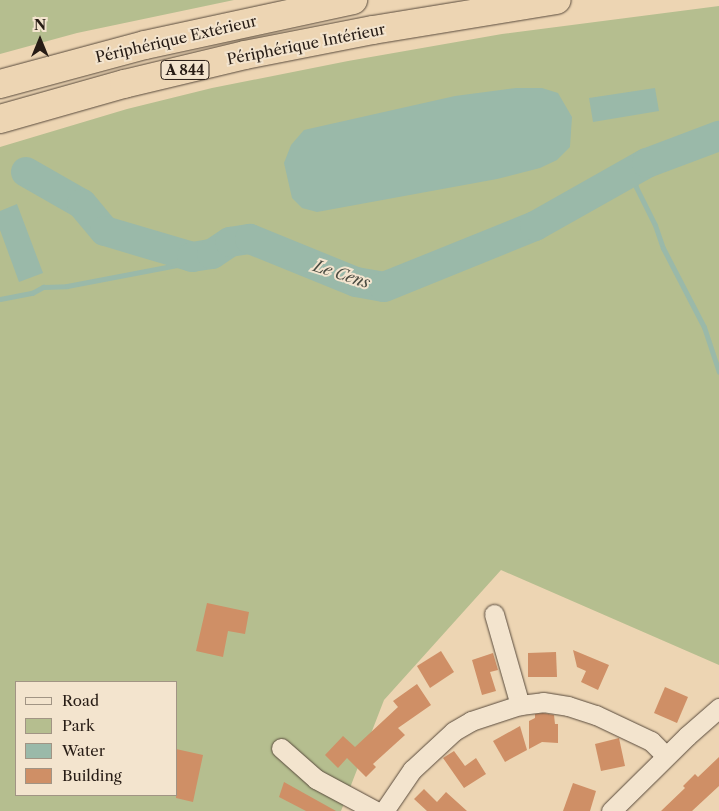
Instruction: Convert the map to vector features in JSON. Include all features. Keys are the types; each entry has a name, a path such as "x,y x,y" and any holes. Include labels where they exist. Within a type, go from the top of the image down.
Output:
{"highway":[{"name":"Périphérique Extérieur","path":"0,84 144,46 353,0"},
{"name":"Périphérique Intérieur","path":"0,119 115,87 245,55 373,30 557,0"}],"street":[{"path":"494,614 520,705"},
{"path":"384,811 412,770 454,731 471,721 520,705 543,702 568,706 596,715 651,741 666,756"},
{"path":"611,811 666,756 719,708"},
{"path":"281,748 316,779 376,811"}],"green space":[{"path":"0,0 234,0 77,33 0,54"},
{"path":"719,6 719,665 501,570 384,700 341,811 0,811 0,147 127,109 212,88 348,61 502,34"}],"water":[{"path":"516,88 542,88 558,93 572,117 570,147 557,160 540,168 497,179 317,212 302,208 292,198 284,163 291,145 304,130 455,96"},
{"path":"655,88 659,111 593,122 589,98"},
{"path":"17,204 43,273 19,282 0,230 0,211"}],"building":[{"path":"207,603 249,612 245,634 228,631 223,657 196,651"},
{"path":"573,650 609,665 598,690 581,682 586,671 577,667"},
{"path":"441,651 454,672 430,688 417,666"},
{"path":"556,652 557,677 528,677 528,653"},
{"path":"493,653 498,670 490,672 496,691 482,695 472,660"},
{"path":"417,684 431,705 398,728 405,735 373,764 376,767 366,777 347,758 338,768 325,755 343,736 355,747 398,707 393,701"},
{"path":"665,687 688,697 677,723 654,713"},
{"path":"535,714 554,715 555,724 558,724 558,743 542,742 529,749 529,721 535,718"},
{"path":"520,726 527,750 505,762 493,741"},
{"path":"619,738 625,766 601,771 595,744"},
{"path":"178,749 203,755 193,802 176,798 178,796"},
{"path":"454,751 465,766 476,758 486,774 464,788 443,758"},
{"path":"719,757 719,786 692,811 661,811 685,788 683,786 695,774 698,777"},
{"path":"284,782 336,811 306,811 279,797"},
{"path":"573,783 596,791 590,811 563,811"},
{"path":"424,789 437,802 446,792 467,811 427,811 414,799"}],"waterway":[{"name":"Le Cens","path":"26,172 82,204 105,231 192,257 212,254 230,242 250,239 356,282 384,287 535,226 647,163 719,136"},
{"path":"632,171 636,187 655,225 663,248 704,327 719,372"},
{"path":"0,299 32,293 43,287 67,286 177,265 192,257"}]}
